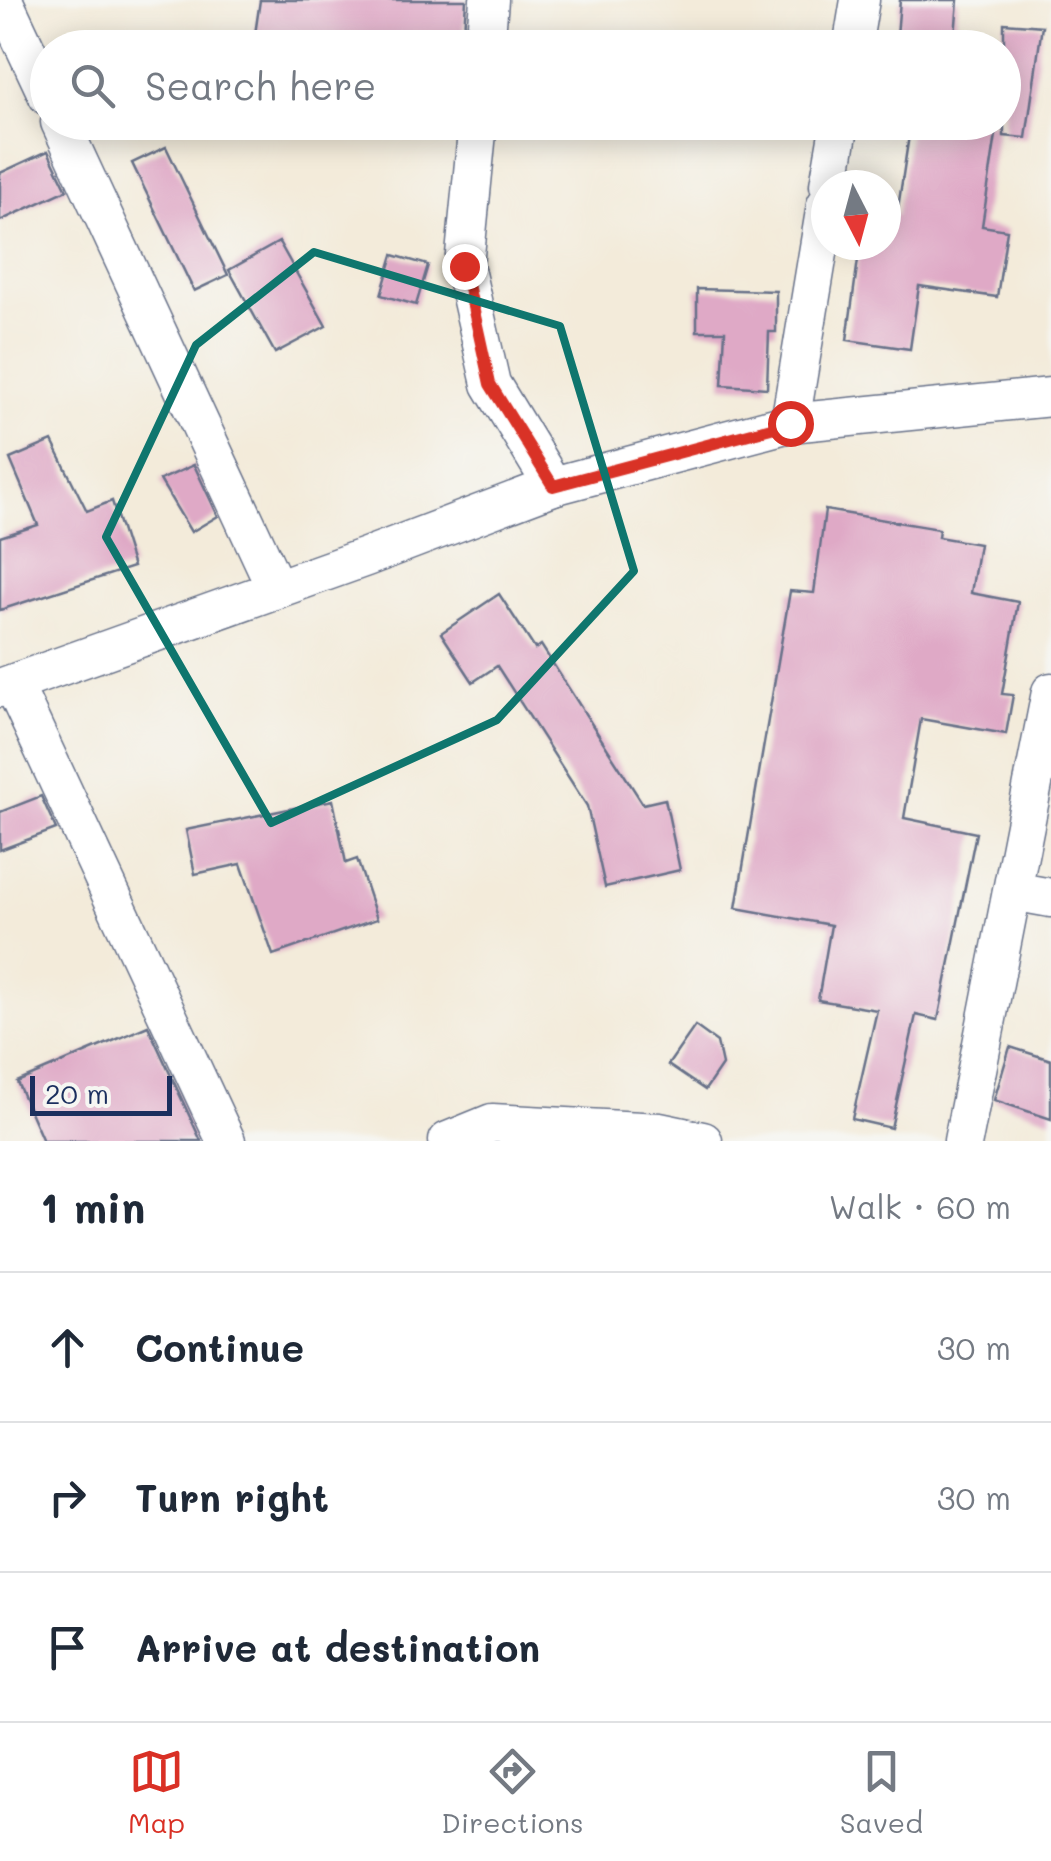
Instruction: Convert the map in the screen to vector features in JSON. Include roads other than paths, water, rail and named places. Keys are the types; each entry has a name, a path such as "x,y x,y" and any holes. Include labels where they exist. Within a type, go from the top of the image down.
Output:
{"street":[{"path":"2,0 30,58"},
{"path":"486,30 489,0"},
{"path":"855,30 860,0"},
{"path":"68,140 276,588"},
{"path":"476,140 464,266 490,384 553,486"},
{"path":"832,170 837,140"},
{"path":"790,423 817,260"},
{"path":"226,1141 7,686 366,558 553,486 790,423 1051,397"},
{"path":"963,1141 1051,692"},
{"path":"1012,891 1051,898"},
{"path":"448,1141 492,1123 660,1132 703,1141"}]}
